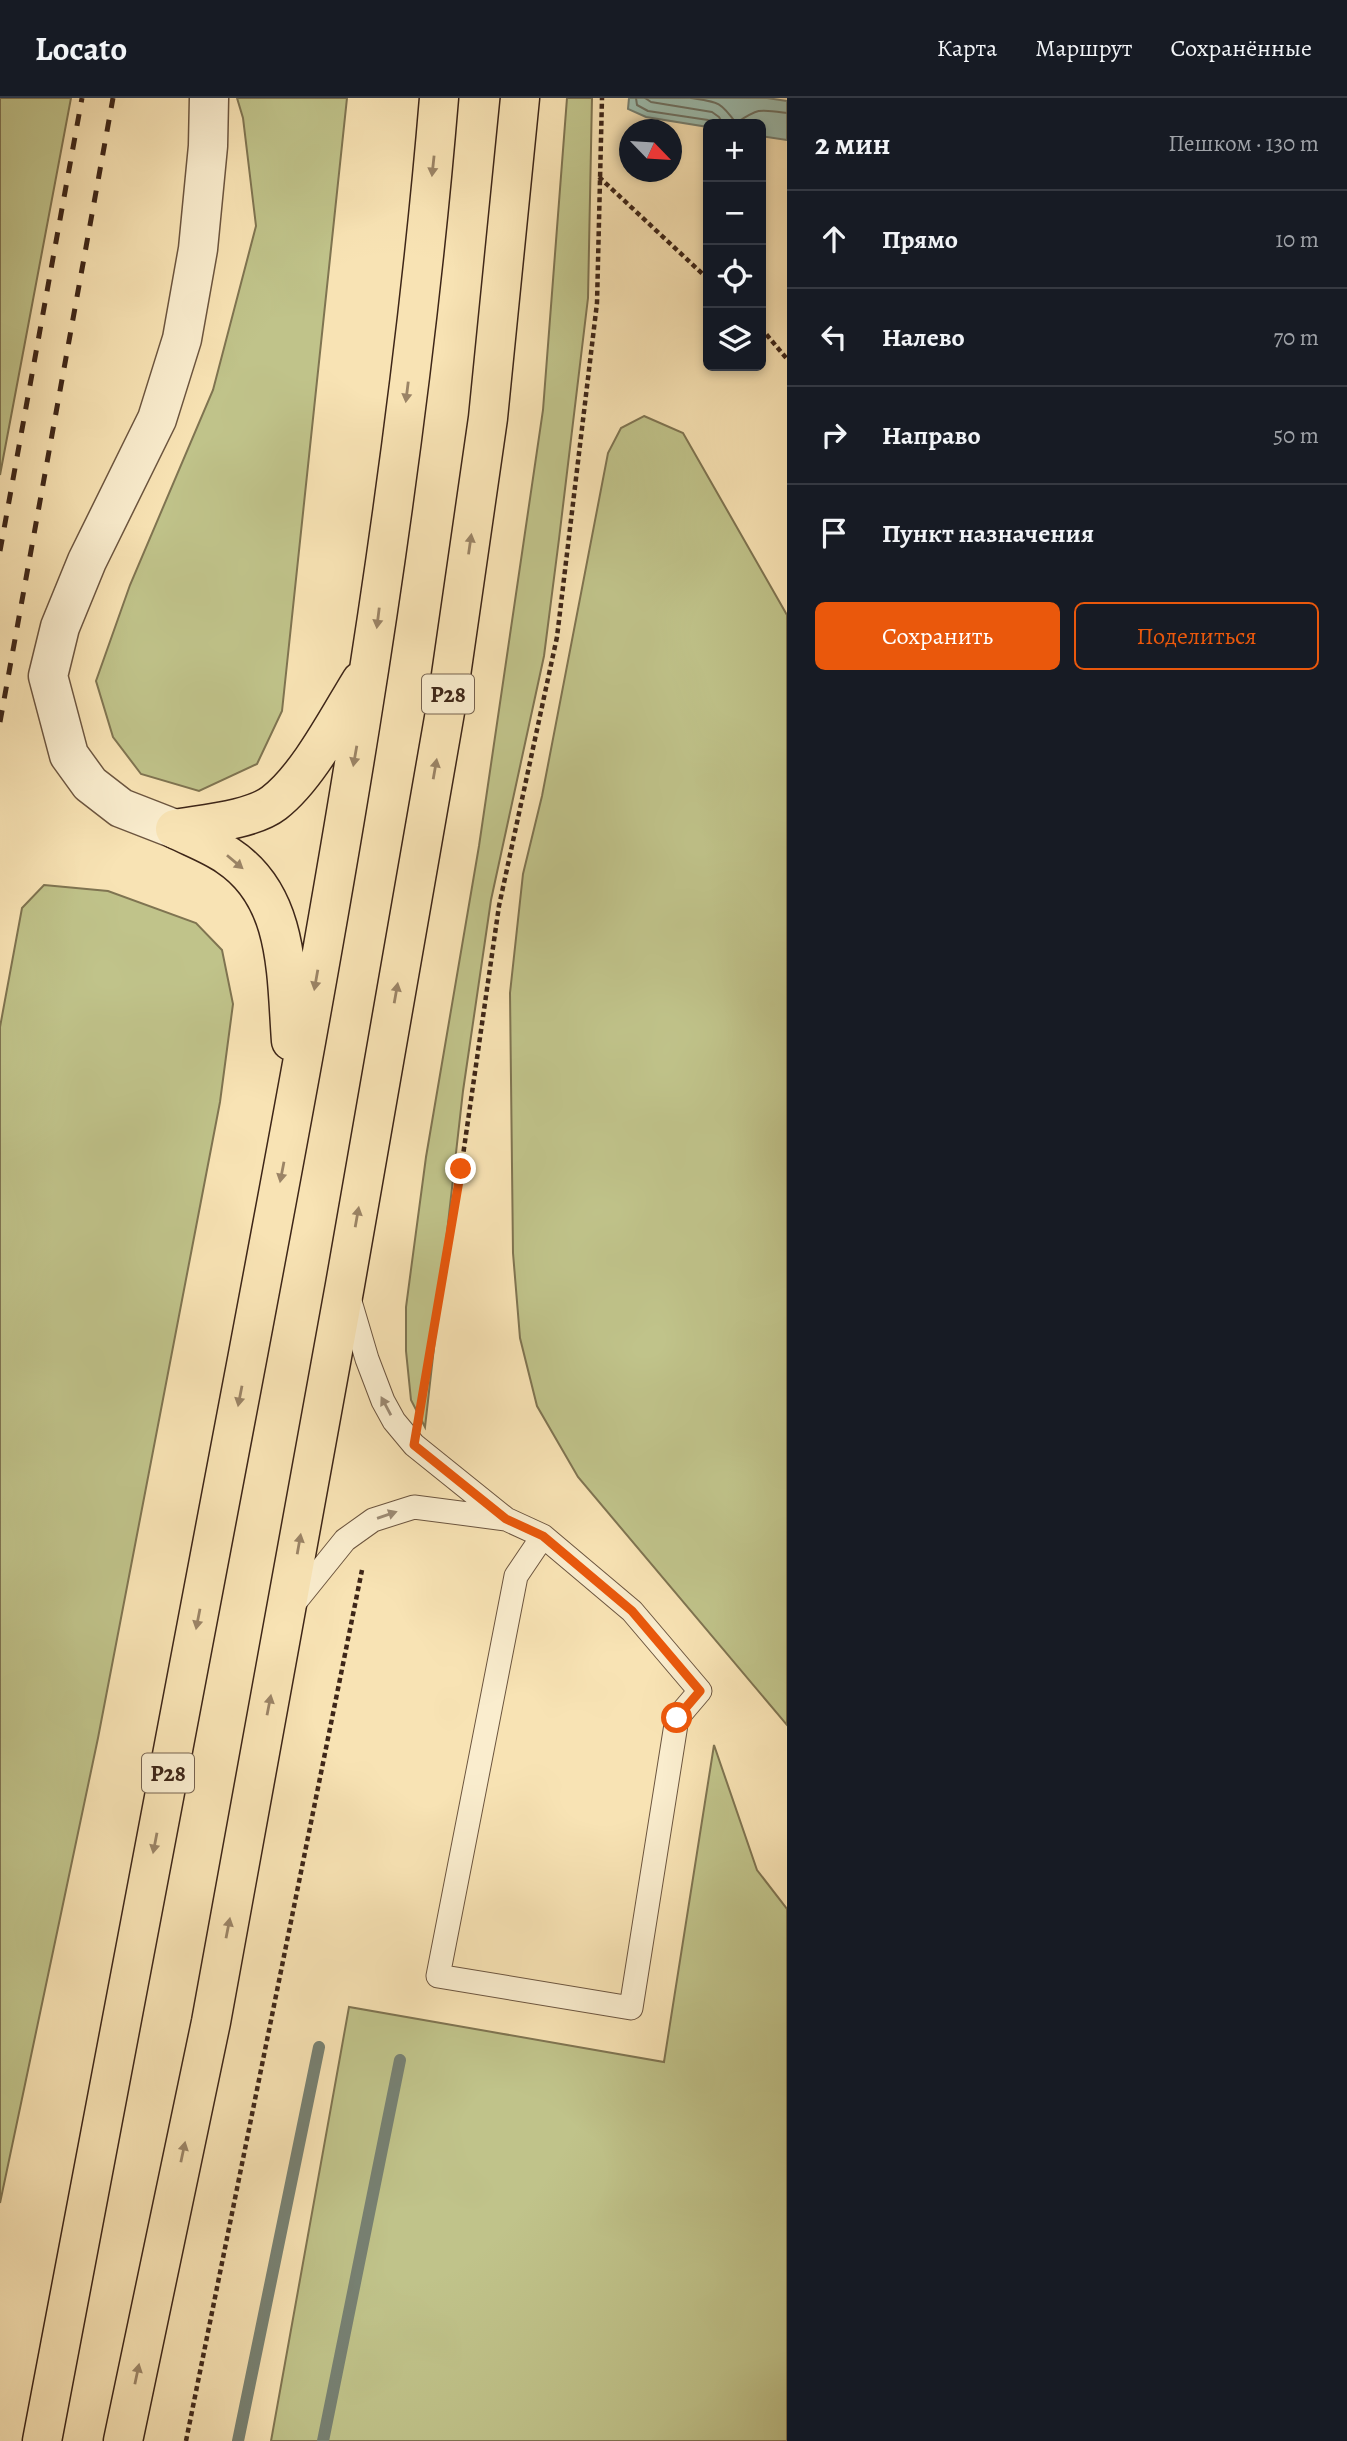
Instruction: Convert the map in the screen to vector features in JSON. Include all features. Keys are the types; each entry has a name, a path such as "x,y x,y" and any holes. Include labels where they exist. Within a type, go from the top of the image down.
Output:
{"highway":[{"name":"Р28","path":"42,2441 295,1105 371,665 407,391 439,98"},
{"name":"Р28","path":"123,2441 211,2022 287,1612 449,689 488,418 520,98"},
{"path":"175,829 239,818 273,804 304,771 371,665"},
{"path":"175,829 229,856 257,882 276,920 285,947 295,1105"}],"street":[{"path":"175,829 121,808 90,784 68,755 48,676 60,627 87,561 157,419 182,339 198,249 208,146 209,98"}],"lane":[{"path":"345,1285 367,1359 383,1401 394,1421 414,1445 506,1519 543,1536 632,1611 700,1691 677,1718 631,2008 438,1976 516,1576 543,1536"},
{"path":"287,1612 345,1540 373,1520 414,1507 506,1519"}],"path":[{"path":"414,1445 461,1169 499,906 557,637 597,303 602,98"},
{"path":"598,176 703,274"},
{"path":"766,334 787,359"},
{"path":"186,2441 373,1520"}],"green space":[{"path":"0,98 71,98 0,475"},
{"path":"237,98 347,98 282,711 257,764 199,791 141,774 113,737 96,681 130,585 213,390 256,226 243,118"},
{"path":"567,98 592,98 588,298 544,656 491,900 463,1091 425,1427 411,1400 406,1351 406,1307 426,1157 479,846 543,410"},
{"path":"644,416 683,433 787,615 787,1725 578,1477 537,1406 520,1338 513,1253 510,993 523,874 542,796 608,453 621,428"},
{"path":"44,885 108,891 196,923 222,950 233,1004 220,1102 98,1738 0,2203 0,1027 22,908"},
{"path":"714,1745 757,1870 787,1909 787,2441 271,2441 349,2007 664,2062"}],"water":[{"path":"629,98 767,98 787,101 787,140 766,137 766,119 703,119 703,126 682,123 682,119 646,117 628,109"}],"waterway":[{"path":"238,2441 319,2047"},
{"path":"323,2441 400,2060"}],"railway":[{"path":"0,551 82,98"},
{"path":"0,722 113,98"}],"route":[{"path":"461,1169 414,1445 506,1519 543,1536 632,1611 700,1691 677,1718"}]}
